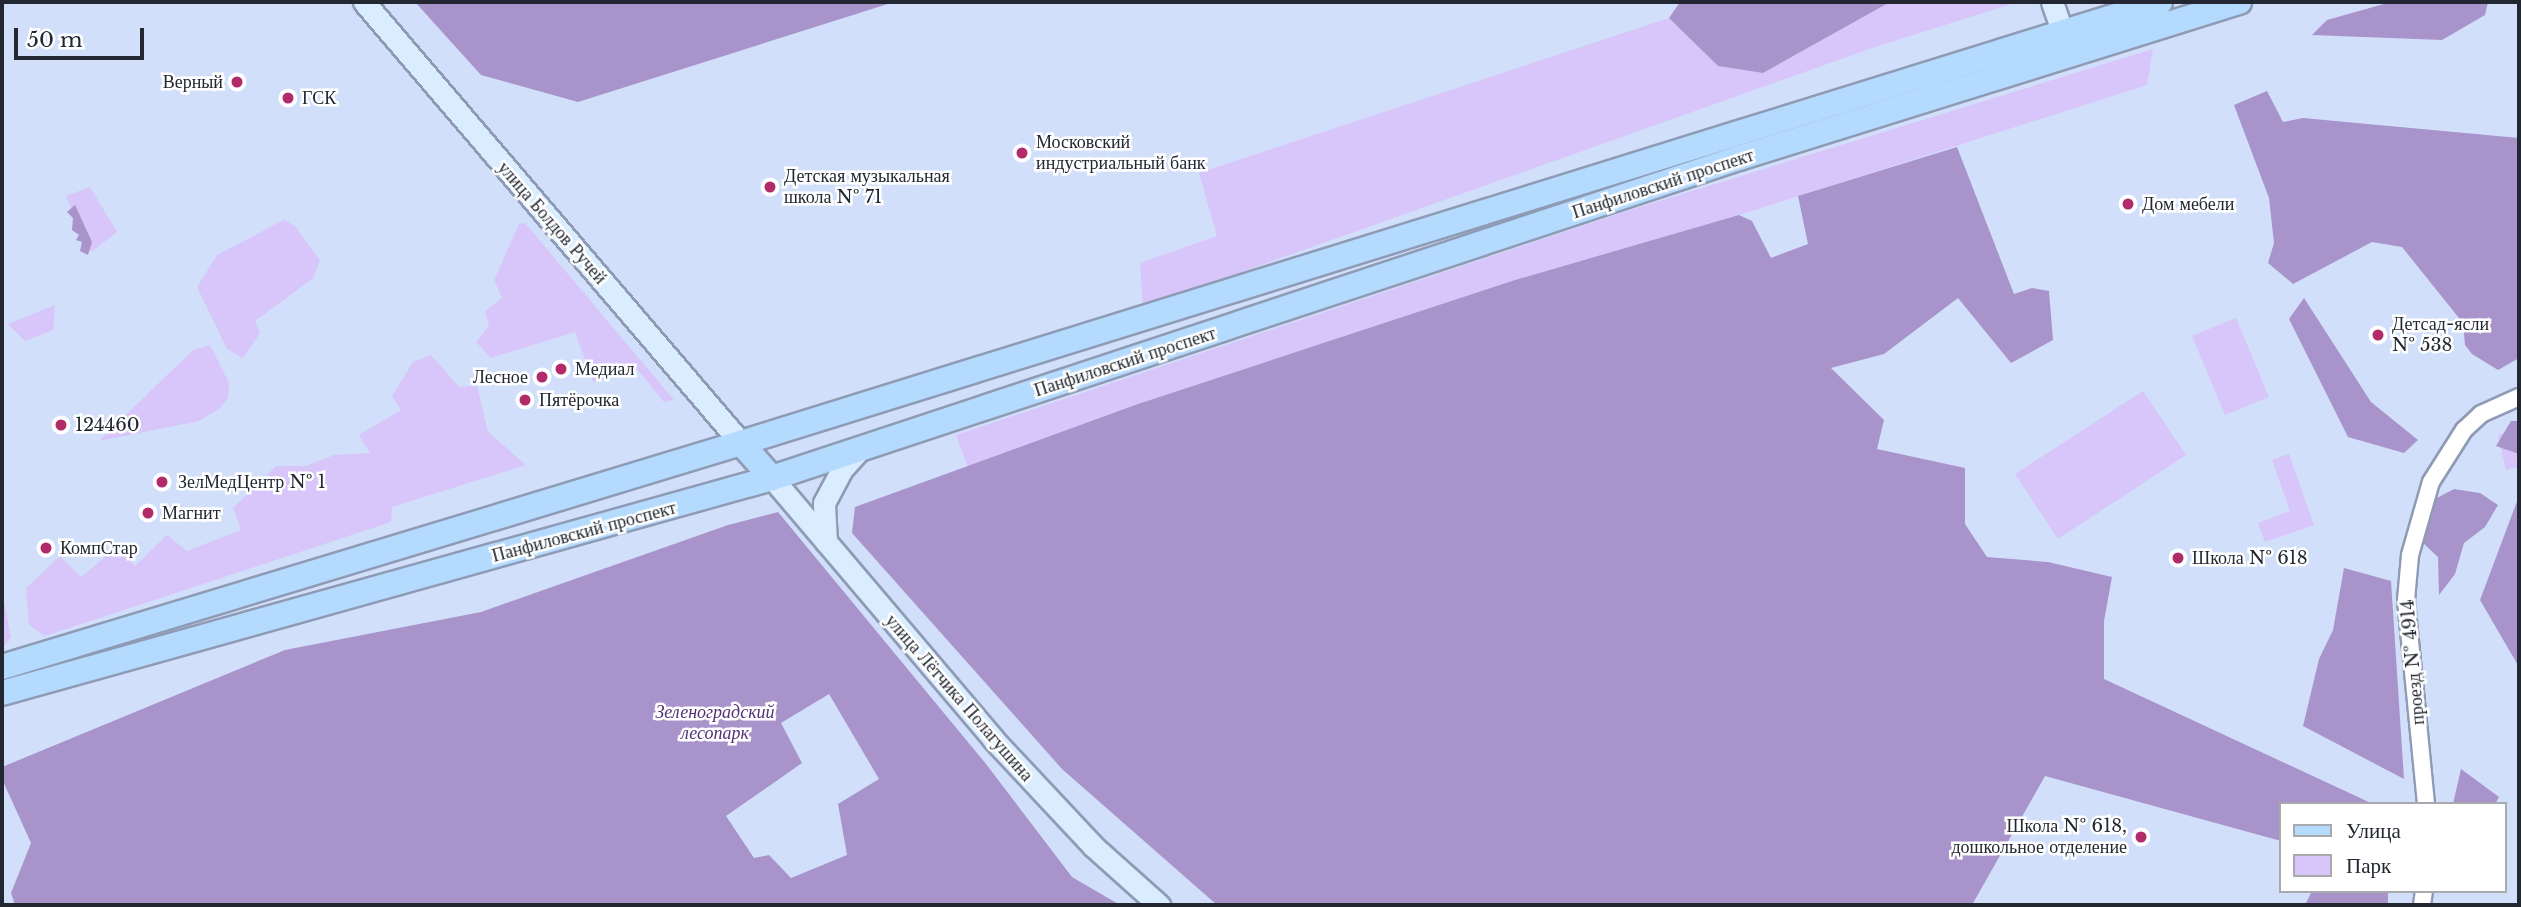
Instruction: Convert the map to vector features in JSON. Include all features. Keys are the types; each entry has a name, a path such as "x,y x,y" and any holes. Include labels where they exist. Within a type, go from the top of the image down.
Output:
{"main road":[{"name":"Панфиловский проспект","path":"2,693 772,478 1739,158 2066,43 2160,2"},
{"name":"Панфиловский проспект","path":"2,667 2066,43 2239,2"},
{"path":"741,443 772,478"}],"street":[{"name":"улица Болдов Ручей","path":"364,2 741,443"},
{"path":"2052,2 2066,43"},
{"name":"проезд № 4914","path":"2426,802 2406,600 2410,555 2431,482 2458,438 2481,414 2519,397"},
{"path":"827,544 824,503 830,488 859,450"},
{"name":"улица Лётчика Полагушина","path":"772,478 993,739 1093,846 1159,905"}],"green space":[{"path":"415,2 894,2 578,102 481,75"},
{"path":"1680,2 1890,2 1763,73 1718,66 1669,18"},
{"path":"1890,2 2018,2 1875,47 1143,307 1140,263 1217,236 1199,173 1669,18 1718,66 1763,73"},
{"path":"2391,2 2488,2 2485,15 2442,40 2312,35 2327,20"},
{"path":"2153,49 2147,85 1739,215 1515,280 1138,404 968,468 956,435 1624,212"},
{"path":"2267,91 2283,122 2303,118 2519,138 2519,358 2498,370 2472,354 2465,345 2463,323 2402,247 2372,242 2293,284 2268,263 2274,243 2269,198 2234,105"},
{"path":"1957,147 2014,294 2032,288 2049,291 2053,340 2011,363 1958,298 1884,354 1831,368 1884,420 1877,449 1965,468 1965,524 1987,557 2048,562 2112,577 2104,621 2104,679 2369,802 2280,802 2280,841 2045,776 1972,905 1217,905 1062,769 852,533 855,507 1138,404 1515,280 1739,215 1752,221 1771,258 1808,244 1798,196"},
{"path":"90,187 117,232 91,252 66,196"},
{"path":"75,205 92,242 88,255 80,251 82,242 76,240 79,235 72,230 73,218 67,212"},
{"path":"284,220 295,226 320,261 313,278 255,321 260,333 243,358 227,349 197,287 217,255"},
{"path":"525,223 674,400 664,402 637,369 593,382 575,332 491,358 476,342 489,326 485,311 502,298 494,280 519,224"},
{"path":"2304,298 2371,402 2418,440 2404,453 2348,437 2289,319"},
{"path":"55,305 53,330 25,341 8,324"},
{"path":"2236,318 2269,397 2225,415 2192,336"},
{"path":"210,345 229,383 228,398 220,408 199,421 99,441 193,350"},
{"path":"431,355 459,387 477,386 488,432 526,465 392,507 391,522 45,636 29,625 26,588 60,556 81,577 116,548 135,566 167,535 187,551 241,530 233,508 276,466 306,466 334,455 370,453 359,435 401,410 392,396 413,362"},
{"path":"2143,391 2186,455 2058,539 2015,474"},
{"path":"2511,421 2519,421 2519,454 2496,446"},
{"path":"2518,429 2519,467 2506,470 2498,435"},
{"path":"2289,454 2314,525 2265,542 2258,523 2290,511 2272,460"},
{"path":"2454,489 2480,493 2498,505 2485,527 2464,543 2455,574 2439,595 2438,557 2423,543 2433,500"},
{"path":"2519,496 2519,667 2480,600"},
{"name":"Зеленоградский лесопарк","path":"778,512 986,764 1072,877 1120,905 15,905 11,893 31,843 2,779 2,767 285,650 481,612 728,525","holes":["829,694 879,779 838,804 847,855 791,878 769,855 754,858 726,816 802,763 781,723"]},
{"path":"2344,568 2391,581 2404,779 2303,726 2319,659 2333,630"},
{"path":"2,592 11,637 2,649"},
{"path":"2461,769 2499,797 2496,802 2453,802"},
{"path":"2311,893 2388,893 2388,905 2305,905"}],"place":[{"name":"Верный","path":"237,82"},
{"name":"ГСК","path":"288,98"},
{"name":"Московский индустриальный банк","path":"1022,153"},
{"name":"Детская музыкальная школа № 71","path":"770,187"},
{"name":"Дом мебели","path":"2128,204"},
{"name":"Детсад-ясли № 538","path":"2378,335"},
{"name":"Медиал","path":"561,369"},
{"name":"Лесное","path":"542,377"},
{"name":"Пятёрочка","path":"525,400"},
{"name":"124460","path":"61,425"},
{"name":"ЗелМедЦентр № 1","path":"162,482"},
{"name":"Магнит","path":"148,513"},
{"name":"КомпСтар","path":"46,548"},
{"name":"Школа № 618","path":"2178,558"},
{"name":"Школа № 618, дошкольное отделение","path":"2141,837"}]}
